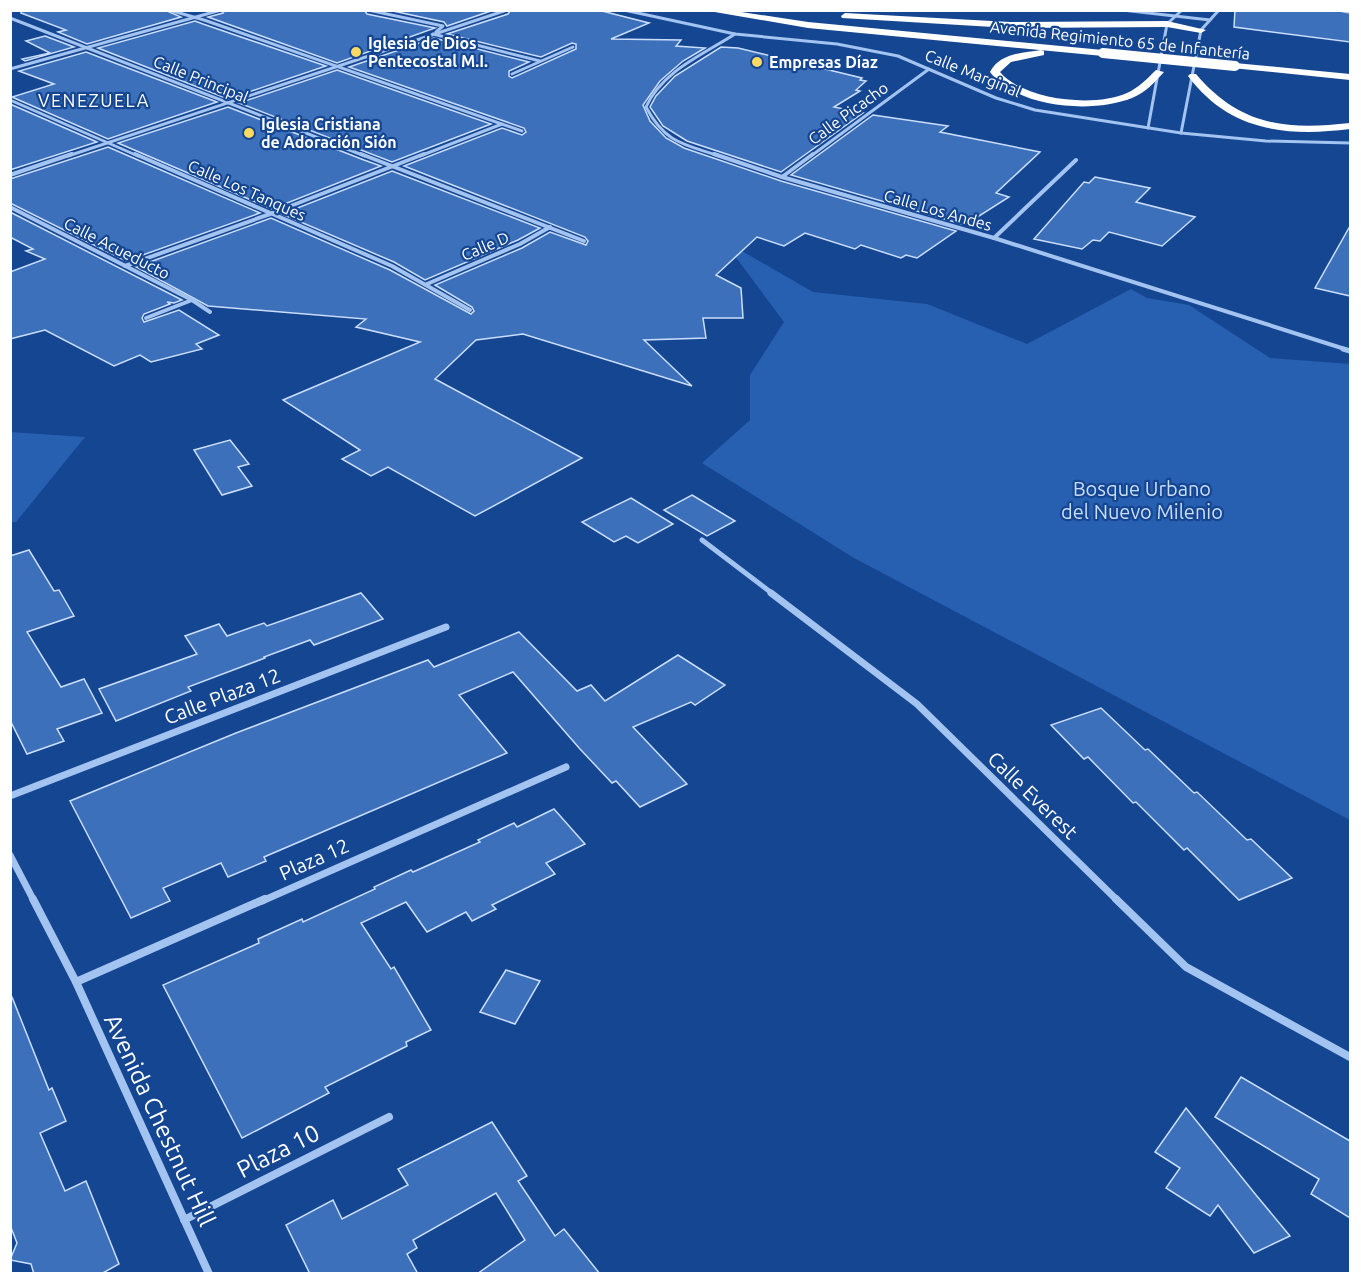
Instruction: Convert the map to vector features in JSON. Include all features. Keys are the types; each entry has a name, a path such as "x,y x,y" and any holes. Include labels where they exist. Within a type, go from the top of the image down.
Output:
{"highway":[{"name":"Avenida Regimiento 65 de Infantería","path":"707,10 808,25 1073,50 1104,49"},
{"name":"Avenida Regimiento 65 de Infantería","path":"1167,24 1010,25 839,17 1104,49 1235,61 1350,68"},
{"path":"1167,24 1201,30"},
{"path":"1073,50 1007,60 998,65 995,72 1008,87 1023,93 1049,99 1104,102 1135,93 1159,72"},
{"name":"Avenida Regimiento 65 de Infantería","path":"1235,61 1314,74 1350,77"},
{"path":"1314,74 1350,88"},
{"path":"1193,76 1216,103 1244,118 1302,129 1350,126"}],"street":[{"path":"169,10 339,66 522,131"},
{"path":"10,69 221,10"},
{"path":"368,10 443,26 433,34"},
{"path":"10,175 507,10"},
{"name":"Calle Marginal","path":"624,10 675,23 735,34 837,44 898,56 996,99 1035,110 1181,133 1266,141 1350,143"},
{"path":"1122,10 1210,20"},
{"path":"1148,128 1167,24 1182,10"},
{"path":"1181,133 1201,30 1219,10"},
{"name":"Calle Principal","path":"10,18 584,241"},
{"path":"433,34 540,61"},
{"name":"Calle Los Andes","path":"735,34 659,84 648,96 646,107 656,126 675,141 782,177 994,238 1350,351"},
{"path":"512,74 573,47"},
{"name":"Calle Picacho","path":"782,177 929,69"},
{"name":"Calle Los Tanques","path":"10,100 362,252 427,284 470,310"},
{"path":"125,266 270,214 502,124"},
{"path":"994,238 1076,160"},
{"name":"Calle Acueducto","path":"10,207 192,300 210,312"},
{"name":"Calle D","path":"427,284 520,244 550,227"},
{"path":"146,318 192,300"},
{"name":"Calle Everest","path":"702,540 917,704 1186,967 1350,1057"},
{"name":"Calle Plaza 12","path":"10,796 446,627"},
{"name":"Plaza 12","path":"76,982 566,767"},
{"name":"Avenida Chestnut Hill","path":"10,855 76,982 209,1274"},
{"name":"Plaza 10","path":"184,1220 389,1117"}],"green space":[{"name":"Bosque Urbano del Nuevo Milenio","path":"723,240 813,292 927,304 1027,344 1131,289 1147,298 1189,305 1270,358 1350,364 1350,820 854,558 702,463 750,420 750,375 784,322"},
{"path":"10,432 85,437 16,522 11,522"}],"building":[{"path":"22,10 165,10 181,17 87,44 58,32 66,30 21,13"},
{"path":"225,10 364,10 367,14 435,28 337,63 208,17 223,13"},
{"path":"388,10 494,10 447,26 444,22"},
{"path":"511,10 598,10 649,23 611,39 681,40 676,46 705,48 683,61 660,81 643,105 650,121 666,138 684,148 781,181 956,231 917,258 906,255 901,258 861,245 855,249 805,233 784,246 757,237 716,275 741,288 743,318 703,318 706,338 644,340 692,386 523,334 476,340 435,379 582,458 475,516 388,467 371,476 342,459 360,450 283,400 420,342 356,327 366,319 208,306 136,267 271,218 390,270 471,314 474,311 472,307 435,285 522,248 550,232 586,245 588,241 585,237 404,166 502,128 522,135 526,132 524,128 349,67 434,38 529,62 509,71 509,76 512,78 576,49 576,44 572,43 541,57 447,34 508,14"},
{"path":"1235,10 1334,10 1350,13 1350,42 1234,27"},
{"path":"195,21 326,66 228,99 98,48"},
{"path":"45,36 74,47 25,61 22,59 50,53 26,41"},
{"path":"721,47 738,48 862,78 860,80 866,81 856,90 860,91 834,107 863,113 781,172 687,141 663,126 650,107 656,96 675,76"},
{"path":"86,52 217,102 108,139 12,97 54,84 19,71"},
{"path":"337,70 491,124 392,162 239,103"},
{"path":"10,104 97,142 10,170"},
{"path":"228,107 381,166 272,209 118,143"},
{"path":"873,115 948,126 940,132 1040,152 996,193 1009,197 965,225 791,175"},
{"path":"108,147 260,213 126,261 10,203 10,179"},
{"path":"392,171 540,228 518,240 425,280 394,262 282,214"},
{"path":"1095,177 1150,188 1136,202 1195,217 1162,246 1109,232 1100,241 1093,240 1082,249 1034,239 1084,182 1089,183"},
{"path":"10,212 182,300 174,303 167,302 170,304 144,314 142,318 144,322 179,310 219,335 196,344 202,349 151,362 140,355 114,366 45,330 10,339 10,272 45,259 26,251 33,249 10,237"},
{"path":"1350,226 1350,296 1315,288"},
{"path":"230,440 249,464 238,467 252,486 222,495 194,450"},
{"path":"692,495 735,521 707,536 664,510"},
{"path":"631,498 673,524 638,543 626,536 614,542 582,522"},
{"path":"29,550 54,591 59,590 74,616 27,632 61,687 84,679 102,713 57,729 64,741 27,754 10,720 10,556"},
{"path":"361,593 383,619 314,645 310,640 264,657 188,687 191,691 116,721 99,689 197,654 185,636 219,624 227,636 264,623 267,626"},
{"path":"519,632 577,691 591,685 605,701 678,655 725,685 695,705 691,702 633,727 687,784 640,807 616,781 612,783 580,749 513,672 459,695 507,753 264,857 266,861 228,877 221,863 163,888 170,901 131,918 70,801 236,733 428,660 434,667"},
{"path":"1101,708 1145,750 1148,749 1194,793 1197,792 1247,840 1251,839 1292,878 1239,900 1187,848 1184,850 1088,757 1084,759 1051,725"},
{"path":"554,809 585,844 546,863 555,874 492,905 496,909 472,921 466,912 427,932 406,902 361,923 391,969 394,967 431,1030 406,1042 407,1046 325,1087 329,1093 242,1138 163,985 259,943 258,939 302,919 303,922 411,870 413,872 480,842 478,840 514,823 517,827"},
{"path":"506,970 540,981 515,1024 480,1012"},
{"path":"10,997 12,997 49,1090 52,1088 66,1121 40,1133 65,1191 86,1181 119,1264 101,1274 34,1274 31,1264 10,1260 17,1243 10,1225"},
{"path":"1241,1077 1350,1141 1350,1218 1311,1194 1319,1179 1215,1117"},
{"path":"1186,1108 1290,1236 1254,1253 1218,1205 1210,1216 1166,1188 1180,1168 1155,1152"},
{"path":"492,1122 527,1176 518,1181 555,1236 564,1229 600,1274 477,1274 525,1240 496,1193 413,1240 417,1248 407,1254 418,1274 310,1274 286,1225 333,1200 342,1219 408,1185 398,1169"}],"place":[{"name":"Iglesia de Dios Pentecostal M.I.","path":"356,52"},
{"name":"Empresas Díaz","path":"757,62"},
{"name":"Iglesia Cristiana de Adoración Sión","path":"249,133"}],"district":[{"name":"VENEZUELA","path":"94,100"}]}
